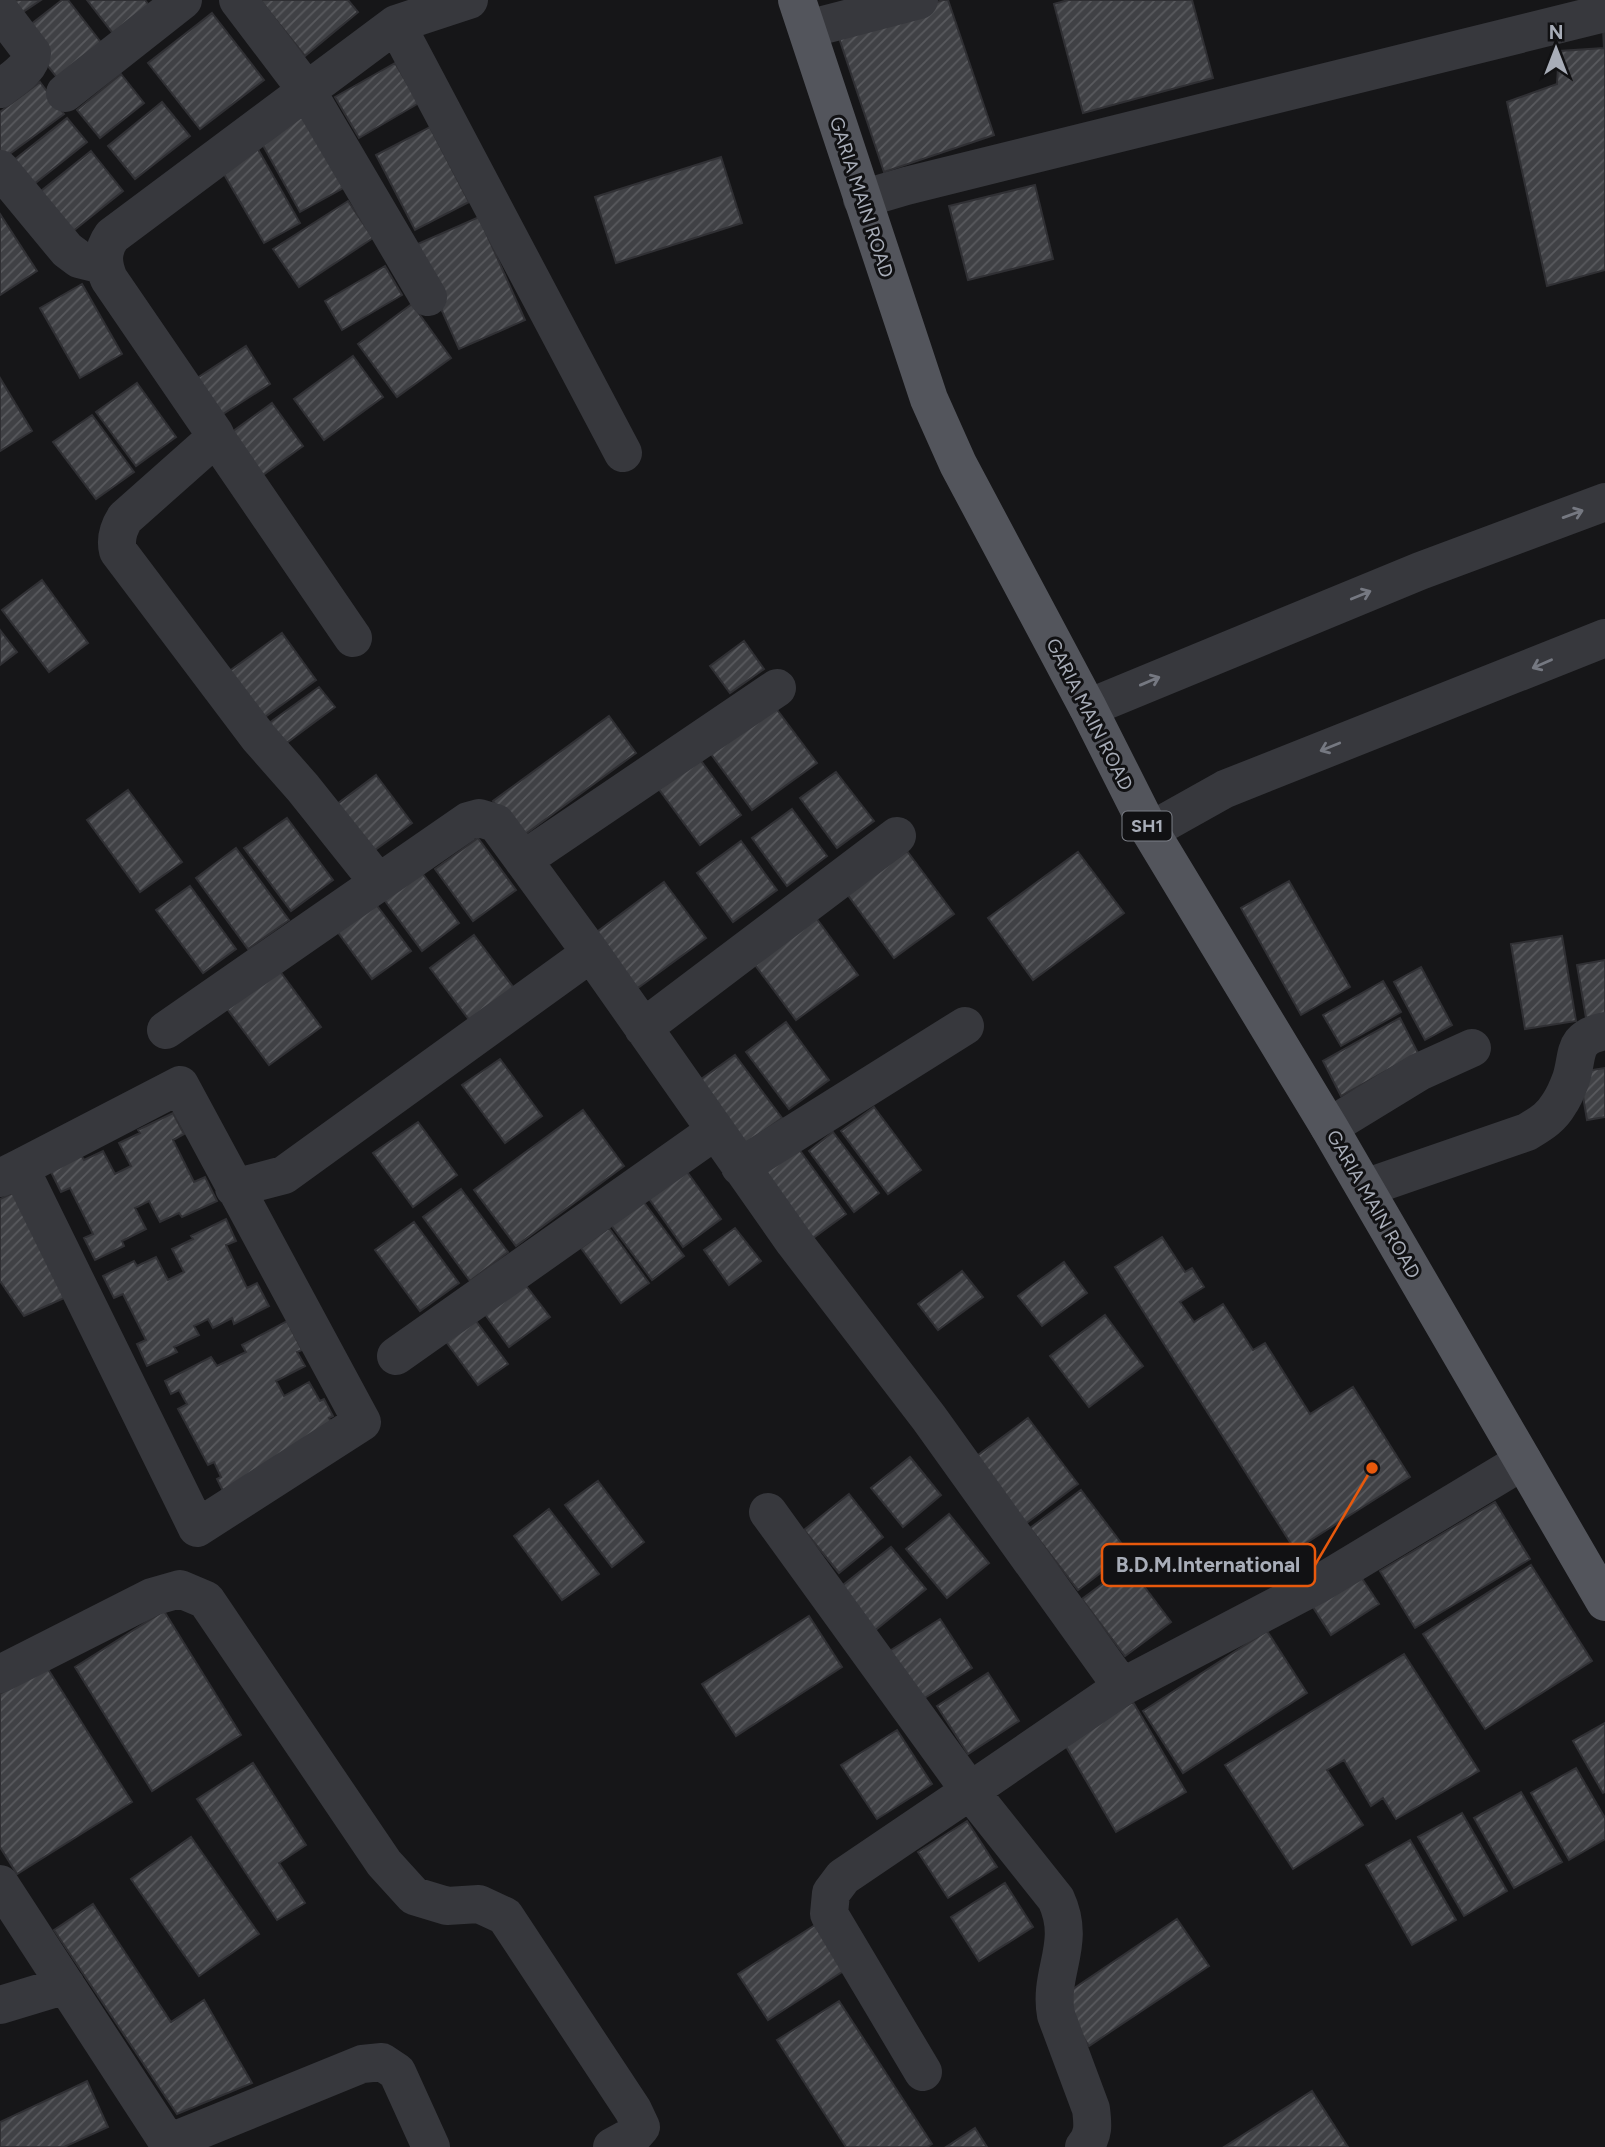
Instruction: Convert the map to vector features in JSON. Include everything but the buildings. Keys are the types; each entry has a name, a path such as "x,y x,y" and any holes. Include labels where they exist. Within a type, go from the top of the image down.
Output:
{"main road":[{"name":"GARIA MAIN ROAD","path":"802,15 929,399 958,464 1150,831 1329,1127 1523,1461 1600,1581"}],"street":[{"path":"65,93 183,0"},
{"path":"238,0 307,90 428,297"},
{"path":"353,638 109,279 103,265 104,251 112,236 396,24 469,0"},
{"path":"802,15 919,0"},
{"path":"0,10 32,53 32,57 26,68 0,89"},
{"path":"862,199 1605,13"},
{"path":"396,24 623,453"},
{"path":"0,169 67,250 79,259 103,265"},
{"path":"215,436 125,518 117,534 118,551 259,738 378,882"},
{"path":"1088,708 1420,571 1605,502"},
{"path":"1150,831 1225,789 1605,638"},
{"path":"523,860 777,688"},
{"path":"166,1030 468,821 479,818 496,823 794,1242 929,1418 1122,1687"},
{"path":"642,1028 897,836"},
{"path":"233,1188 284,1175 591,953"},
{"path":"740,1167 965,1026"},
{"path":"1365,1188 1527,1132 1547,1120 1559,1105 1571,1078 1574,1055 1580,1044 1588,1037 1605,1031"},
{"path":"1329,1127 1419,1072 1472,1048"},
{"path":"180,1085 233,1188 362,1422 197,1528 10,1173 180,1085"},
{"path":"396,1356 715,1130"},
{"path":"923,2072 829,1914 831,1893 843,1877 1122,1687 1317,1586 1523,1461"},
{"path":"768,1512 970,1791 1056,1899 1065,1925 1053,2002 1091,2109 1091,2138 1084,2147"},
{"path":"0,1674 152,1597 180,1589 206,1600 384,1863 414,1896 447,1906 479,1904 505,1916 634,2110 641,2127 634,2135 612,2147"},
{"path":"0,1884 170,2145 362,2064 382,2062 397,2072 431,2147"},
{"path":"0,2005 66,1985"}],"place":[{"name":"B.D.M.International","path":"1372,1468"}]}
